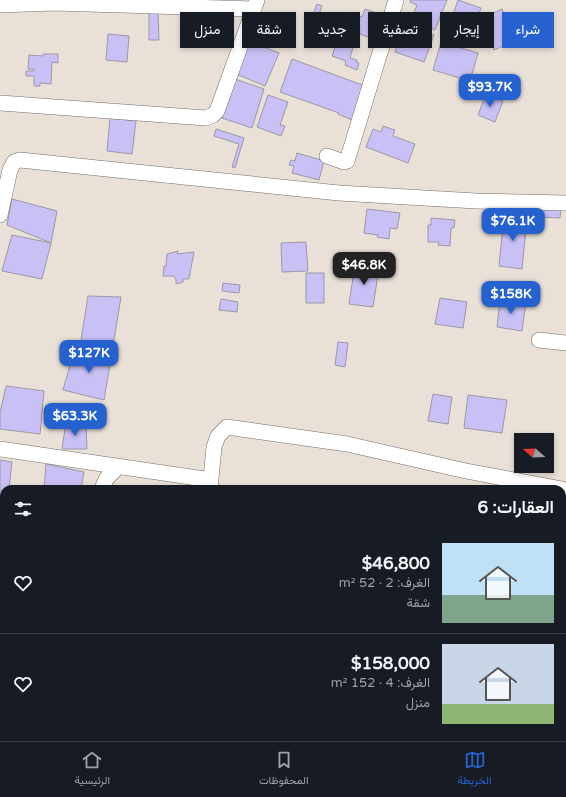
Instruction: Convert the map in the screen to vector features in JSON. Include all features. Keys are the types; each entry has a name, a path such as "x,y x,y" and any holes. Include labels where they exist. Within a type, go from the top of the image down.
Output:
{"street":[{"path":"327,156 344,162 346,161 396,0"},
{"path":"0,5 54,3 255,5 217,111 213,115 206,118 0,103"},
{"path":"0,215 10,170 14,162 20,160 339,192 476,201 566,202"},
{"path":"539,340 566,343"},
{"path":"0,450 118,467 210,485 214,447 218,436 227,427 347,444 466,471 541,485"},
{"path":"104,485 106,480 118,467"}],"building":[{"path":"411,0 447,0 442,12 440,12 440,18 435,30 432,29 432,12 414,12 417,5 410,2"},
{"path":"458,0 481,8 480,12 454,12"},
{"path":"317,4 322,6 320,12 314,12"},
{"path":"365,9 373,12 368,12 368,37 360,34 360,16 362,17"},
{"path":"502,9 503,12 502,12 502,46 494,50 493,48 494,13"},
{"path":"149,13 158,13 159,40 149,40"},
{"path":"108,34 129,36 127,62 106,60"},
{"path":"440,46 440,48 461,48 478,53 470,81 433,70"},
{"path":"246,48 266,48 279,53 265,86 236,74"},
{"path":"335,48 353,48 350,58 357,60 356,62 359,63 357,70 345,65 346,61 332,56"},
{"path":"396,48 429,48 424,62 395,52"},
{"path":"43,54 58,54 58,63 52,62 51,84 40,83 40,86 34,86 34,76 26,76 26,71 34,71 34,69 28,69 29,55 43,56"},
{"path":"292,59 365,86 352,120 338,114 339,113 280,92"},
{"path":"235,79 264,89 252,128 222,118"},
{"path":"473,80 480,83 475,94 469,92"},
{"path":"493,84 508,89 504,99 489,94"},
{"path":"486,94 503,101 495,122 478,115"},
{"path":"268,95 288,102 280,125 285,126 281,136 257,127"},
{"path":"110,118 136,121 132,154 107,151"},
{"path":"383,126 395,130 393,136 415,144 408,163 366,147 373,129 381,132"},
{"path":"216,129 244,138 235,168 232,167 239,144 214,136"},
{"path":"297,153 324,161 319,180 292,173 294,166 289,165 291,160 295,161"},
{"path":"12,199 57,211 51,243 7,225"},
{"path":"540,206 561,207 560,218 539,217"},
{"path":"367,209 400,213 397,229 390,228 389,239 377,237 378,235 364,233"},
{"path":"504,216 527,219 522,269 499,266"},
{"path":"431,218 455,220 454,228 451,228 450,246 438,245 439,242 428,242 428,225 431,225"},
{"path":"12,235 51,243 42,279 2,271"},
{"path":"306,242 308,271 282,272 281,243"},
{"path":"178,251 177,254 194,252 189,279 183,279 183,282 176,284 176,279 173,276 163,276 167,254"},
{"path":"355,264 379,268 373,307 349,304"},
{"path":"306,273 324,273 324,303 306,303"},
{"path":"223,283 240,285 239,293 222,291"},
{"path":"88,296 121,297 112,352 81,340"},
{"path":"440,298 467,302 463,328 435,324"},
{"path":"221,299 238,302 237,312 219,310"},
{"path":"500,299 526,302 522,331 497,327"},
{"path":"338,342 348,343 345,367 335,365"},
{"path":"74,351 112,352 104,400 63,390"},
{"path":"6,386 44,391 40,434 0,429 0,413"},
{"path":"433,394 452,397 448,424 428,421"},
{"path":"468,395 507,400 502,433 464,428"},
{"path":"66,422 86,425 87,449 62,449"},
{"path":"0,460 12,462 9,485 0,485"},
{"path":"46,464 84,472 82,485 44,485"},
{"path":"192,481 208,483 208,485 192,485"}]}
